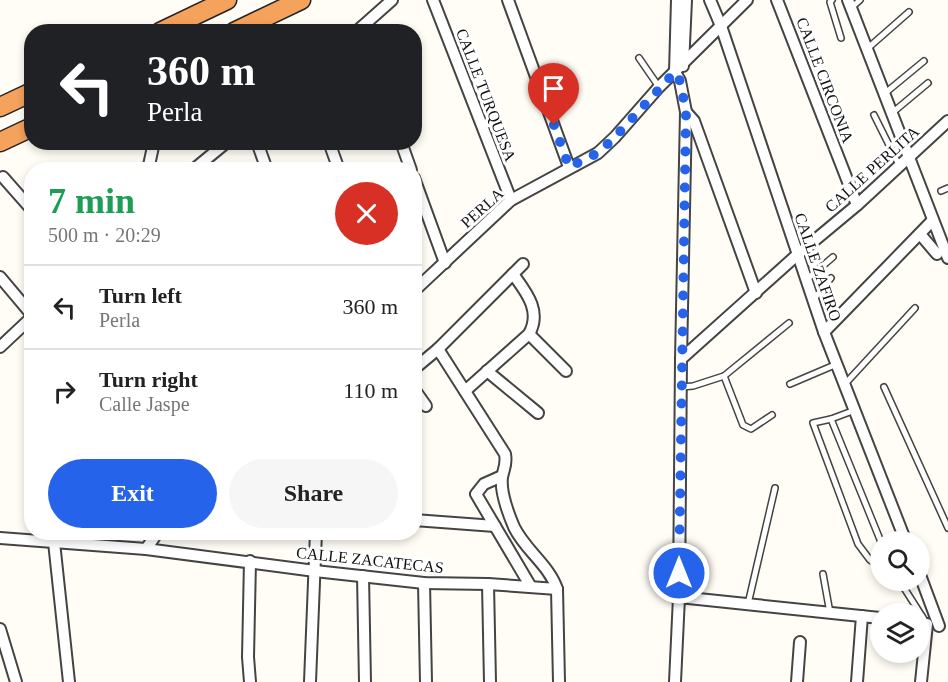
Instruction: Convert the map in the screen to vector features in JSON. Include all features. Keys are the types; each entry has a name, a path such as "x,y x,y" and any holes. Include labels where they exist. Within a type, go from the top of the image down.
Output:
{"highway":[{"path":"177,24 227,0"},
{"path":"251,24 301,0"},
{"path":"0,106 24,96"},
{"path":"0,141 24,130"}],"street":[{"path":"366,24 392,0"},
{"name":"CALLE TURQUESA","path":"433,0 511,200"},
{"path":"508,0 569,167"},
{"path":"675,682 679,597 686,112 677,76 677,0"},
{"path":"684,63 686,0"},
{"name":"CALLE ZAFIRO","path":"710,0 721,26 824,332 902,531"},
{"name":"PERLA","path":"422,284 511,200 598,153 659,87 677,76 684,63 747,0"},
{"name":"CALLE CIRCONIA","path":"777,0 856,205"},
{"path":"849,4 933,220 944,238 948,258"},
{"path":"686,112 694,121 756,293"},
{"name":"CALLE PERLITA","path":"681,359 948,121"},
{"path":"202,162 214,150"},
{"path":"3,177 24,201"},
{"path":"422,200 445,263"},
{"path":"824,332 933,220"},
{"path":"920,234 937,254"},
{"path":"422,362 523,264"},
{"path":"465,391 529,334 534,325 535,314 530,297 513,274"},
{"path":"0,277 24,306"},
{"path":"0,347 24,324"},
{"path":"529,334 566,371"},
{"path":"438,349 505,454 507,464 502,476 502,490 515,528 529,551 553,578 556,589 559,682"},
{"path":"488,371 538,413"},
{"path":"422,400 426,406"},
{"path":"502,476 484,484 476,494 531,587"},
{"path":"422,521 495,526"},
{"name":"CALLE ZACATECAS","path":"0,538 24,540"},
{"name":"CALLE ZACATECAS","path":"27,540 146,549 424,583 488,584 556,589"},
{"path":"146,549 152,540"},
{"path":"310,682 316,540"},
{"path":"54,542 69,682"},
{"path":"250,561 248,657 250,682"},
{"path":"363,576 365,682"},
{"path":"424,583 426,682"},
{"path":"488,584 490,682"},
{"path":"928,591 944,626"},
{"path":"679,597 870,617"},
{"path":"857,682 862,616"},
{"path":"1,636 16,682"},
{"path":"797,682 800,642"},
{"path":"921,682 922,663"}],"lane":[{"path":"832,0 830,2 840,38"},
{"path":"849,4 861,0"},
{"path":"867,49 909,12"},
{"path":"639,58 659,87"},
{"path":"884,94 924,61"},
{"path":"892,113 928,83"},
{"path":"874,115 899,165"},
{"path":"941,191 948,188"},
{"path":"806,280 833,257"},
{"path":"813,300 831,278"},
{"path":"845,384 915,308"},
{"path":"681,387 693,386 724,376 789,323"},
{"path":"790,384 837,364"},
{"path":"724,376 743,425 751,429 772,415"},
{"path":"884,387 948,528"},
{"path":"855,410 813,423 858,544 870,560"},
{"path":"831,419 877,531"},
{"path":"748,604 775,488"},
{"path":"823,574 830,613"}],"route":[{"path":"554,125 569,167 598,153 675,72 680,81 686,112 679,573"}]}
